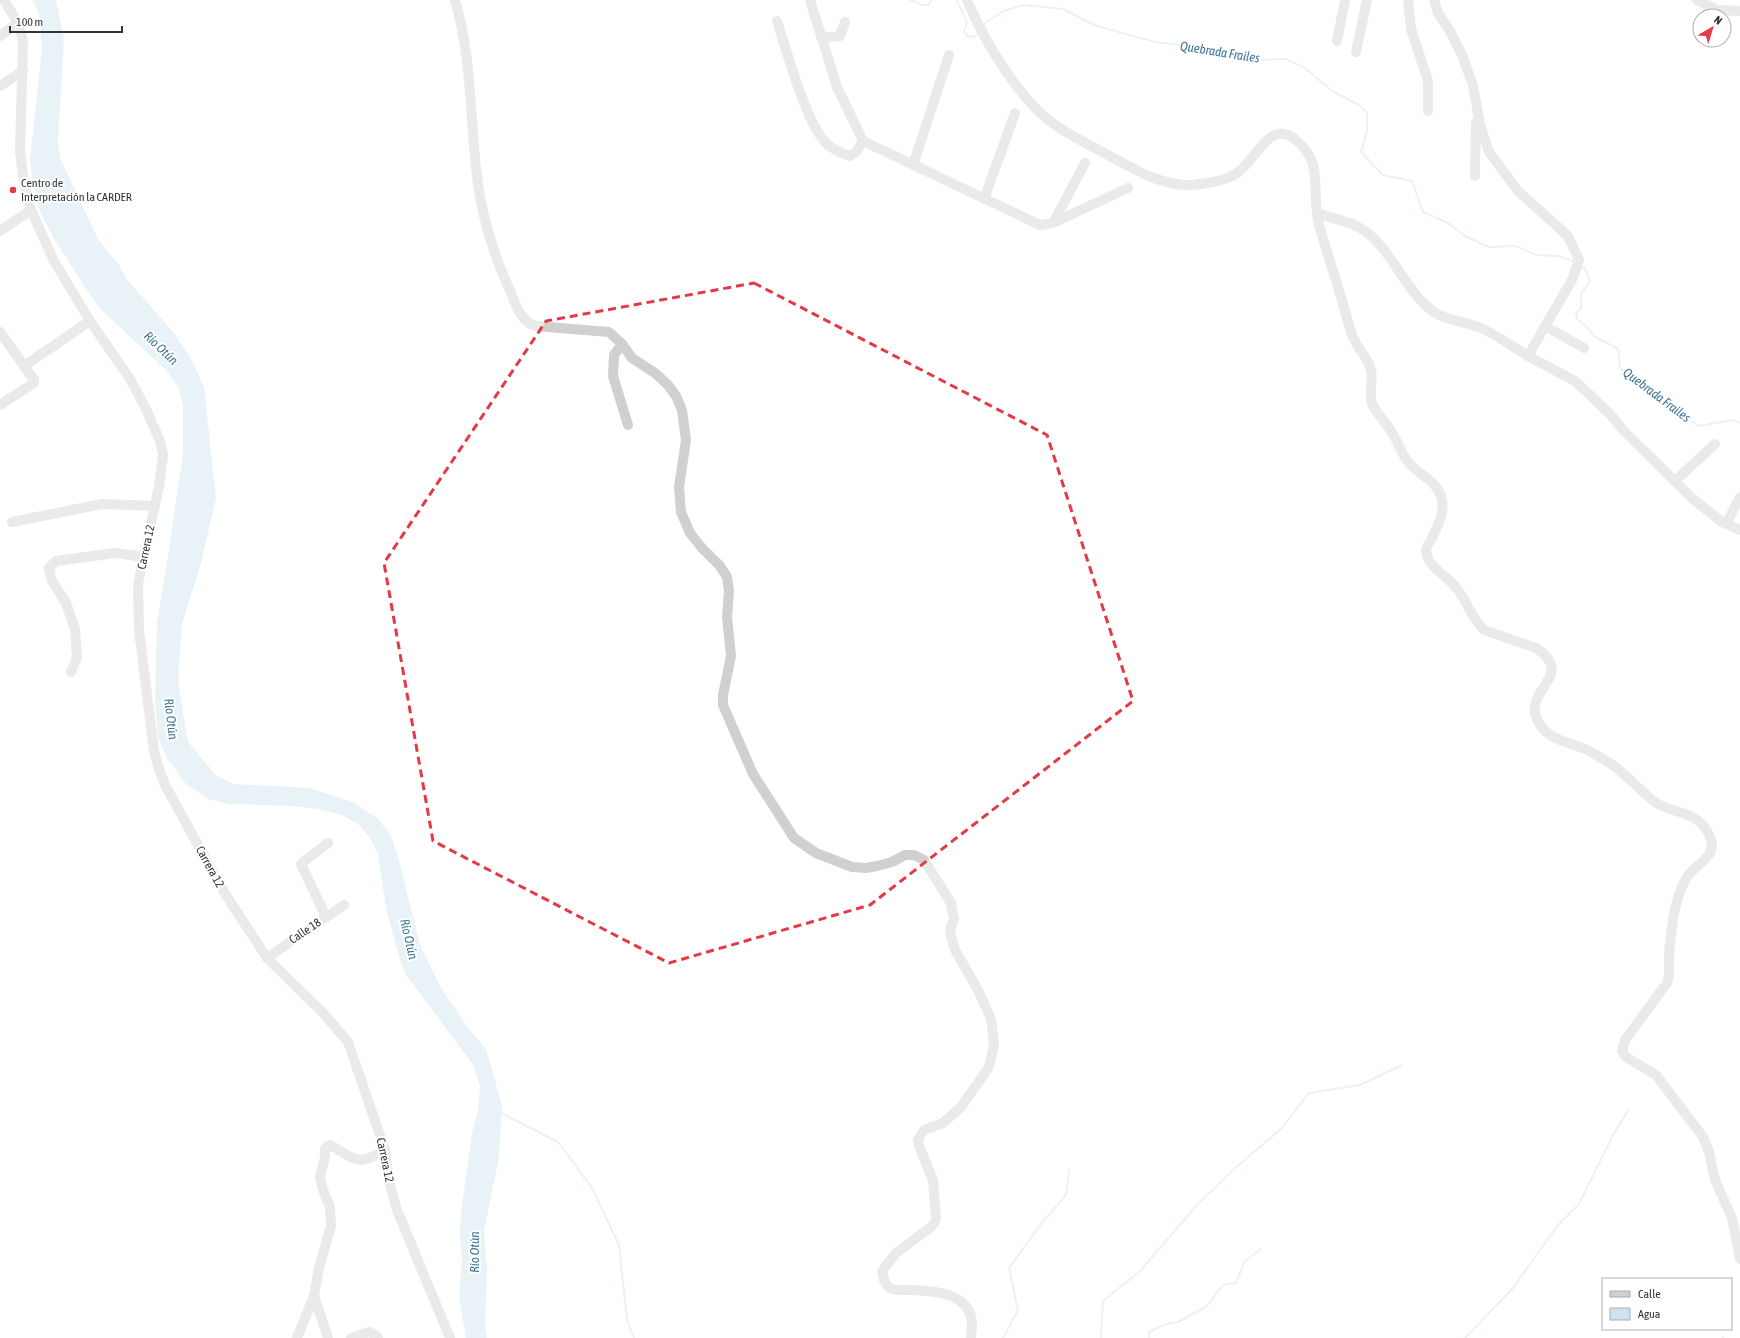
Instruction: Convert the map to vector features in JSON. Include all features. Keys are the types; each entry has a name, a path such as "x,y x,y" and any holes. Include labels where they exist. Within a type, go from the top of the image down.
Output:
{"street":[{"name":"Carrera 12","path":"4,0 18,23 23,41 20,151 24,183 31,210 54,261 90,321 130,379 145,407 160,441 163,455 155,506 138,584 139,630 154,751 158,766 165,785 224,892 267,958 324,1014 348,1042 385,1150 396,1210 450,1338"},
{"path":"455,0 462,22 476,168 483,216 501,271 520,314 530,324 535,326 609,332 622,344 632,358 655,373 668,385 676,396 682,410 686,440 679,487 681,512 690,533 702,548 720,566 727,577 729,591 727,617 731,656 723,695 723,705 753,774 794,838 816,853 852,867 866,868 892,862 905,855 914,855 924,860 951,903 954,919 950,931 954,948 979,992 991,1019 994,1044 989,1066 961,1107 943,1123 924,1130 920,1135 918,1140 919,1146 933,1180 936,1217 935,1222 931,1227 896,1253 882,1271 884,1281 890,1288 898,1290 942,1292 961,1302 968,1309 972,1322 971,1338"},
{"path":"810,0 837,86 863,142 1040,225 1053,223 1128,188"},
{"path":"967,0 986,39 1023,95 1057,127 1142,174 1183,185 1195,185 1233,176 1245,166 1271,135 1280,133 1288,135 1309,155 1314,165 1317,213 1323,241 1332,265 1353,337 1370,367 1372,377 1370,392 1372,404 1394,435 1410,464 1430,480 1440,493 1443,505 1442,513 1426,550 1428,558 1433,566 1460,591 1478,625 1484,630 1536,648 1551,662 1553,668 1551,676 1539,693 1535,701 1534,710 1540,725 1550,735 1589,751 1619,769 1656,803 1665,808 1690,816 1701,823 1711,839 1712,847 1708,857 1691,872 1682,887 1672,925 1669,976 1667,983 1625,1040 1622,1051 1626,1057 1656,1075 1703,1137 1709,1152 1715,1180 1732,1218 1740,1259"},
{"path":"1337,41 1345,0"},
{"path":"1356,52 1367,0"},
{"path":"1408,0 1411,29 1428,81 1428,111"},
{"path":"1434,0 1438,13 1451,33 1462,55 1473,85 1480,125 1489,152 1518,191 1568,236 1580,262 1573,278 1528,356"},
{"path":"1697,0 1717,10 1740,11"},
{"path":"777,21 813,124 828,145 841,153 850,156 858,151 863,142"},
{"path":"821,38 839,40 845,22"},
{"path":"0,36 18,23"},
{"path":"913,165 948,56"},
{"path":"0,86 23,71"},
{"path":"1474,176 1476,104"},
{"path":"984,200 1015,113"},
{"path":"1053,223 1085,163"},
{"path":"0,232 31,210"},
{"path":"1317,213 1352,224 1365,231 1383,248 1419,298 1430,309 1444,317 1481,328 1528,356 1576,381 1693,499 1726,524 1740,530"},
{"path":"24,366 90,321"},
{"path":"1545,326 1584,348"},
{"path":"0,332 34,380 34,383 0,406"},
{"path":"622,344 614,355 613,376 628,425"},
{"path":"1675,481 1715,444"},
{"path":"1726,524 1740,497"},
{"path":"12,522 102,504 155,506"},
{"path":"71,672 77,656 75,629 66,603 51,579 49,568 56,561 116,553 144,557"},
{"path":"326,917 301,864 328,843"},
{"name":"Calle 18","path":"267,958 344,905"},
{"path":"297,1338 314,1296 331,1226 330,1207 323,1190 320,1177 326,1157 325,1148 330,1145 350,1158 358,1160 370,1159 385,1150"},
{"path":"314,1296 328,1338"},
{"path":"351,1338 369,1332 378,1338"}],"highlighted area":[{"path":"754,283 1047,435 1133,701 870,905 669,963 433,841 384,563 546,321"}],"water":[{"name":"Río Otún","path":"32,0 56,0 64,38 58,141 60,158 98,239 119,265 126,278 174,333 192,361 204,387 216,498 201,563 182,624 178,682 188,742 216,775 233,784 309,788 353,802 378,819 390,834 398,856 420,945 441,988 466,1025 486,1049 502,1105 499,1157 484,1231 487,1270 485,1327 487,1338 466,1338 459,1296 462,1263 460,1231 462,1205 472,1133 478,1111 480,1086 474,1066 406,975 400,960 386,908 378,854 370,838 358,824 342,815 317,809 293,806 229,804 208,799 186,784 167,758 158,738 155,703 157,623 183,453 183,406 179,389 167,371 99,308 57,244 40,212 32,178 30,160 42,49 39,13"}],"waterway":[{"name":"Quebrada Frailes","path":"910,0 923,5 929,5 931,0"},
{"name":"Quebrada Frailes","path":"957,0 967,23 964,32 969,37 976,36 978,31"},
{"name":"Quebrada Frailes","path":"982,26 1004,11 1024,5 1063,9 1094,25 1155,42 1188,46 1252,60 1286,59 1305,68 1332,91 1359,105 1367,113 1367,131 1361,152 1383,175 1412,181 1423,212 1448,223 1465,236 1489,247 1516,246 1536,255 1559,256 1575,262"},
{"name":"Quebrada Frailes","path":"1581,265 1587,272 1590,281 1581,294 1581,308 1576,313 1577,319 1587,327 1594,336 1618,349 1620,368 1678,413 1699,426 1732,420 1740,423"},
{"path":"1101,1338 1103,1301 1140,1271 1198,1204 1234,1169 1281,1129 1309,1093 1360,1085 1402,1065"},
{"path":"1465,1338 1513,1288 1558,1225 1579,1204 1614,1133 1629,1109"},
{"path":"499,1112 558,1142 592,1188 619,1245 627,1320 634,1338"},
{"path":"1003,1338 1018,1310 1009,1268 1041,1224 1066,1195 1069,1170"},
{"path":"1149,1338 1149,1332 1166,1324 1178,1322 1207,1306 1223,1285 1236,1283 1245,1261 1261,1249"}],"place":[{"name":"Centro de Interpretación la CARDER","path":"13,190"}]}
